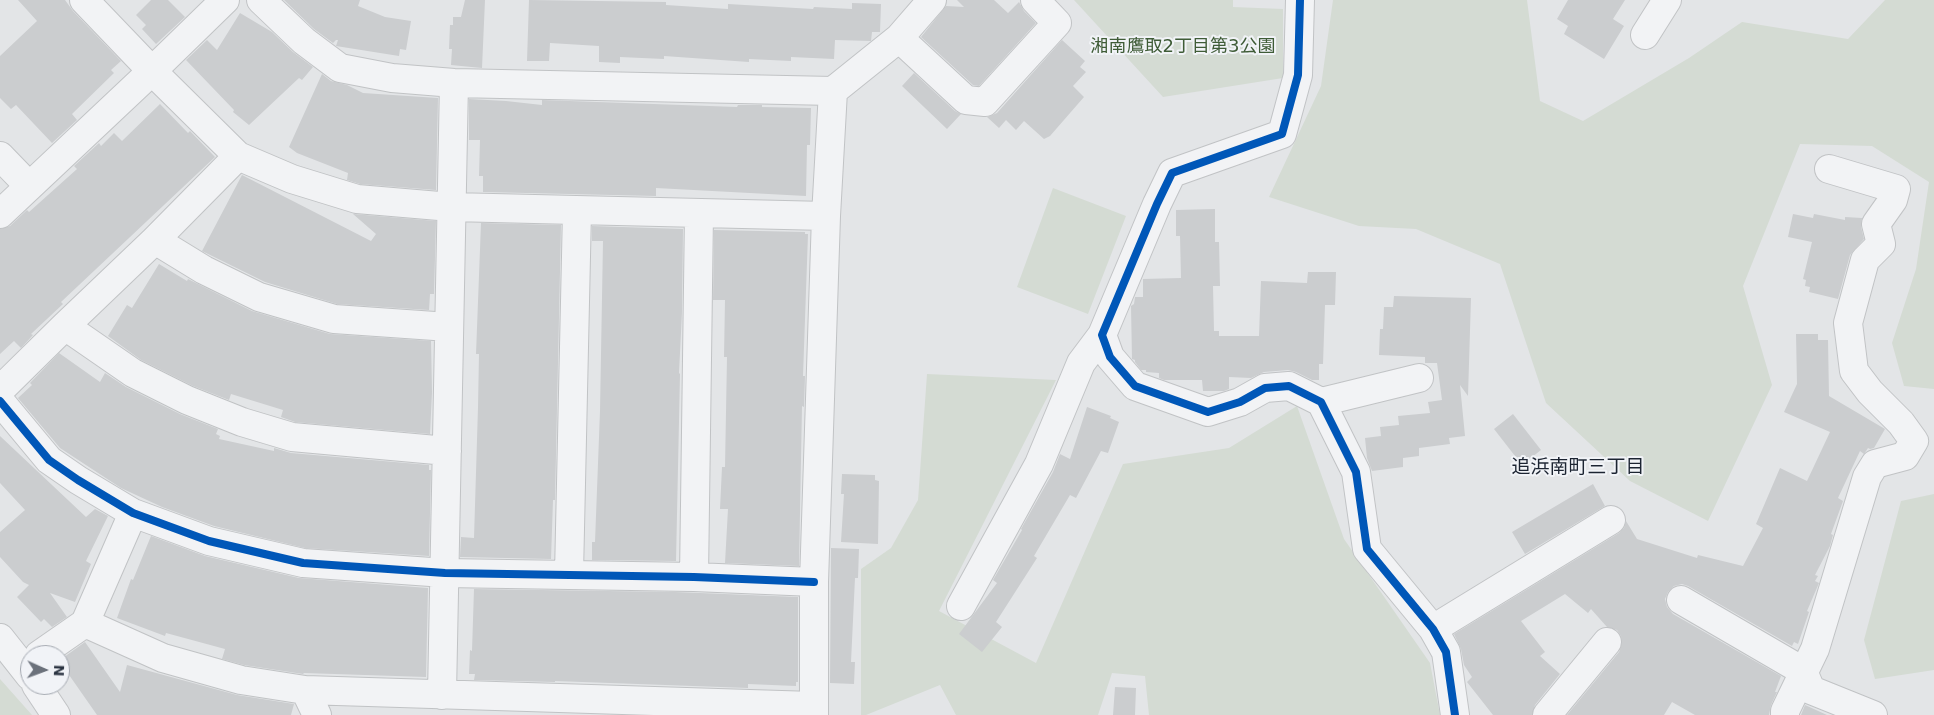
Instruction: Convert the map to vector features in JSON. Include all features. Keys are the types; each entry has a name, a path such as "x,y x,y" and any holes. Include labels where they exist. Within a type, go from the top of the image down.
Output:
{"street":[{"path":"84,0 152,72 238,156 292,179 357,198 452,207 826,216"},
{"path":"0,214 152,72 225,0"},
{"path":"260,0 304,41 340,68 392,78 454,83 833,91 899,38 932,0"},
{"path":"899,38 966,100 985,102 1056,23 1035,0"},
{"path":"961,606 1039,464 1082,363 1102,335 1153,213 1172,173 1282,134 1298,75 1300,0"},
{"path":"1645,35 1667,0"},
{"path":"442,695 454,83"},
{"path":"85,623 163,658 241,680 306,690 688,708 814,711 814,582 826,216 833,91"},
{"path":"0,156 29,186"},
{"path":"0,390 155,240 238,156"},
{"path":"1785,715 1785,711 1803,671 1815,649 1866,477 1875,464 1905,456 1914,441 1901,423 1870,392 1854,371 1848,323 1864,260 1881,244 1876,224 1893,200 1896,189 1829,169"},
{"path":"569,574 577,210"},
{"path":"694,577 699,214"},
{"path":"155,240 204,270 259,297 334,319 449,327"},
{"path":"65,326 133,373 187,400 242,422 292,437 447,451"},
{"path":"1102,335 1110,357 1135,386 1208,412 1240,402 1265,388 1289,386 1321,402 1356,472 1367,549 1432,629 1446,652 1455,715"},
{"path":"1321,402 1418,378"},
{"path":"0,401 49,460 133,513 209,541 303,563 445,573 694,577 814,582"},
{"path":"60,645 85,623 133,513"},
{"path":"1432,629 1611,520"},
{"path":"1681,600 1803,671 1811,690 1873,715"},
{"path":"0,638 20,657"},
{"path":"1547,715 1607,642"},
{"path":"306,690 317,715"},
{"path":"46,695 56,715"}],"green space":[{"name":"湘南鷹取2丁目第3公園","path":"1074,0 1233,0 1233,7 1283,9 1283,78 1163,97"},
{"path":"1333,0 1527,0 1540,101 1583,121 1689,58 1742,22 1848,39 1885,0 1934,0 1934,389 1904,386 1892,343 1916,269 1929,182 1872,146 1800,144 1743,286 1772,385 1708,521 1630,481 1546,403 1500,264 1416,229 1359,226 1269,197 1321,86"},
{"path":"1053,188 1126,216 1088,314 1017,287"},
{"path":"927,374 1056,380 939,611 1036,663 1123,464 1229,448 1297,406 1344,539 1430,663 1440,715 1149,715 1145,676 1112,673 1098,715 956,715 940,685 866,715 861,715 861,569 891,548 918,500"},
{"path":"1934,494 1934,670 1875,679 1864,640 1901,501"},
{"path":"0,679 32,715 0,715"}],"building":[{"path":"18,0 65,0 73,11 121,61 111,70 114,73 72,114 77,120 52,143 16,105 11,109 0,98 0,56 37,21"},
{"path":"151,0 168,0 185,17 156,44 142,29 146,25 136,15"},
{"path":"284,0 360,0 358,6 385,17 411,21 406,50 400,49 399,56 336,46 338,40 333,43 314,29"},
{"path":"465,0 485,0 482,68 451,65 452,49 449,49 450,25 453,25 453,17 461,17"},
{"path":"529,0 666,2 666,5 728,9 728,4 813,9 814,7 852,9 852,3 881,4 880,32 872,32 871,41 835,40 834,59 791,57 791,61 749,59 749,62 664,56 664,59 620,57 620,63 599,62 599,46 550,43 549,61 527,61"},
{"path":"957,0 994,0 1008,13 1019,2 1024,11 1036,23 979,86 973,85 921,37 946,6 964,7"},
{"path":"1568,0 1625,0 1613,19 1624,26 1604,59 1564,34 1568,26 1557,19"},
{"path":"240,13 272,32 293,52 313,67 302,80 299,78 249,125 233,112 234,110 186,60 207,40 217,50"},
{"path":"1062,40 1085,61 1080,67 1086,72 1073,86 1084,97 1050,136 1044,139 1024,121 1016,130 1006,120 999,128 987,117 997,113"},
{"path":"914,73 955,111 961,114 947,129 902,86"},
{"path":"322,74 331,81 347,85 363,93 438,98 436,190 360,184 347,180 348,173 297,153 289,147"},
{"path":"469,99 542,105 542,100 737,107 738,105 762,105 762,107 811,108 810,145 807,145 806,196 656,188 656,196 483,192 483,176 479,176 480,140 469,140"},
{"path":"160,104 215,157 61,302 63,304 31,334 33,335 21,348 14,341 0,354 0,229 10,226 27,210 29,212 77,169 74,166 99,143 101,146 114,133 122,141"},
{"path":"242,175 371,241 376,234 353,214 436,221 434,294 430,294 429,310 337,304 265,282 202,251"},
{"path":"1215,209 1215,242 1219,242 1220,286 1213,286 1214,331 1219,331 1219,336 1259,336 1261,281 1307,283 1308,272 1336,272 1335,305 1325,305 1323,364 1319,364 1319,380 1312,380 1288,370 1264,372 1251,378 1229,377 1229,389 1224,391 1203,391 1202,380 1164,380 1159,378 1159,373 1141,370 1135,360 1132,359 1131,306 1134,304 1135,297 1143,297 1143,279 1181,278 1180,236 1176,236 1176,210"},
{"path":"1793,214 1813,218 1814,214 1845,220 1845,217 1862,218 1861,227 1864,239 1850,255 1838,299 1809,292 1810,287 1805,286 1806,280 1803,279 1812,242 1788,237"},
{"path":"481,223 561,225 555,500 553,500 551,559 460,557 461,537 474,538 479,354 476,354"},
{"path":"592,226 683,229 676,561 592,560 592,542 595,542 600,411 603,241 592,241"},
{"path":"714,230 805,232 805,234 808,234 799,566 725,563 728,509 720,509 722,467 725,467 727,357 724,357 725,300 713,300"},
{"path":"159,264 187,281 188,279 252,311 330,334 431,341 432,392 430,434 295,422 281,417 283,410 231,394 229,400 193,386 141,360 108,336 127,305 132,308"},
{"path":"1394,296 1471,298 1468,396 1460,385 1465,436 1449,438 1450,444 1419,448 1419,456 1403,458 1403,467 1372,471 1367,458 1365,438 1381,436 1380,427 1399,425 1398,416 1430,413 1428,402 1442,400 1437,363 1425,363 1425,357 1379,355 1380,329 1383,329 1384,307 1393,307"},
{"path":"1796,334 1818,334 1818,340 1828,340 1829,396 1885,429 1874,448 1868,448 1864,454 1860,451 1838,498 1843,501 1831,534 1833,535 1830,546 1815,575 1818,576 1815,581 1819,583 1807,611 1809,612 1798,644 1794,642 1792,646 1688,586 1682,584 1674,586 1668,592 1665,599 1667,607 1673,614 1781,676 1769,715 1695,715 1672,702 1664,715 1567,715 1619,652 1622,644 1621,636 1617,630 1607,627 1591,609 1588,613 1565,594 1521,621 1545,652 1540,656 1560,674 1535,705 1532,715 1493,715 1467,682 1472,677 1464,665 1461,649 1454,634 1619,533 1624,528 1626,521 1637,539 1697,558 1698,555 1743,566 1763,528 1756,524 1780,468 1807,481 1830,432 1784,412 1797,384"},
{"path":"59,353 100,382 105,373 126,387 180,414 218,429 216,434 220,436 219,439 274,451 274,448 291,453 429,465 429,470 431,470 429,556 305,548 214,526 162,507 121,488 60,448 18,398 32,385 30,383"},
{"path":"1087,407 1111,416 1110,418 1119,422 1108,453 1101,451 1076,498 1070,495 1034,556 1037,558 996,622 1002,627 982,652 959,634 997,583 993,580 1053,472 1060,454 1070,459"},
{"path":"1513,414 1541,450 1522,465 1494,429"},
{"path":"0,436 86,517 95,509 108,516 86,561 91,564 75,602 50,593 67,617 52,627 44,619 41,622 17,597 29,585 23,582 0,557 0,532 25,510 0,483"},
{"path":"842,474 875,475 875,480 879,481 878,544 841,542 844,494 841,494"},
{"path":"1593,484 1605,506 1525,554 1512,532"},
{"path":"151,536 205,556 299,578 428,588 426,677 303,674 244,665 222,659 225,649 166,633 165,636 117,618 131,579 133,580"},
{"path":"831,548 859,549 858,578 855,578 851,662 855,662 854,684 830,683"},
{"path":"474,589 675,592 798,597 798,682 796,682 796,686 748,684 748,688 474,680 475,674 469,674 470,650 472,651"},
{"path":"85,642 120,692 127,665 237,695 294,704 291,715 97,715 70,676 70,653"},
{"path":"1115,687 1136,688 1135,715 1113,715"},
{"path":"1805,705 1827,715 1801,715"}],"cycle path":[{"path":"1300,0 1298,75 1282,134 1172,173 1102,335 1110,357 1135,386 1208,412 1240,402 1265,388 1289,386 1321,402 1356,472 1367,549 1433,629 1446,652 1455,715"},
{"path":"0,401 49,460 133,513 209,541 303,563 445,573 694,577 814,582"}],"district":[{"name":"追浜南町三丁目","path":"1578,468"}]}
